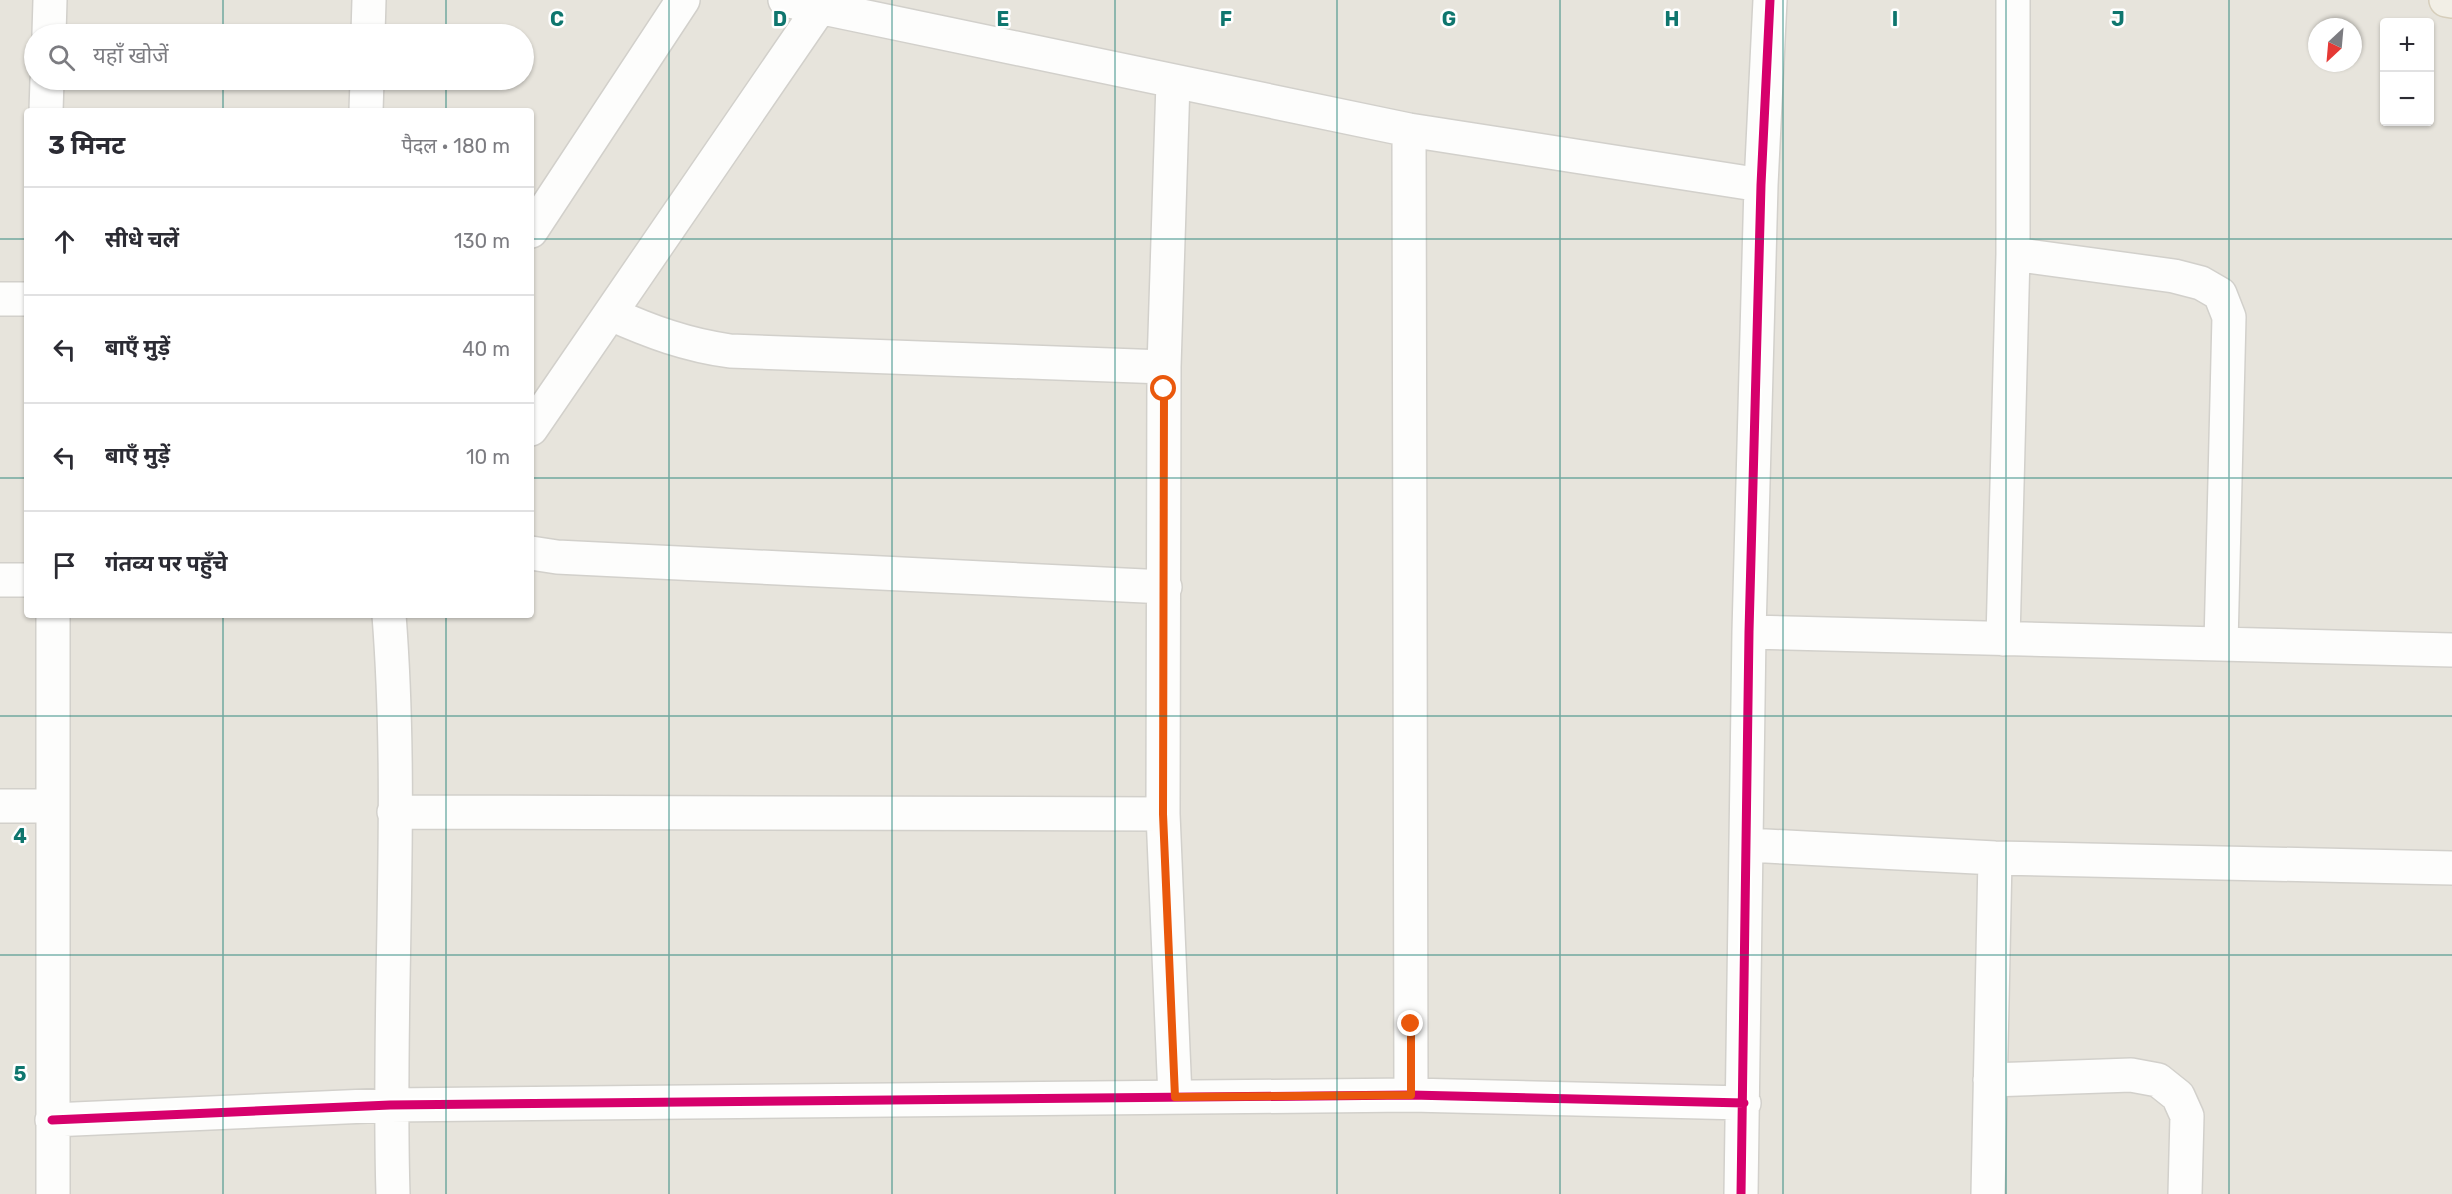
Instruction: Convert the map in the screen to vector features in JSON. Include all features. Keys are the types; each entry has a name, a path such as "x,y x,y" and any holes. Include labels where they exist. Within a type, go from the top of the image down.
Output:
{"main road":[{"path":"2446,0 2452,1"}],"street":[{"path":"49,24 50,0"},
{"path":"368,24 369,0"},
{"path":"534,226 683,0"},
{"path":"785,0 823,4 1173,82 1409,130 1761,185"},
{"path":"1741,1194 1749,632 1761,185 1770,0"},
{"path":"2002,639 2013,254 2013,0"},
{"path":"534,425 823,4"},
{"path":"1173,82 1164,367 1163,814 1175,1097"},
{"path":"46,108 47,90"},
{"path":"366,108 367,90"},
{"path":"1409,130 1411,1095"},
{"path":"2013,254 2174,276 2201,283 2220,294 2229,317 2221,644"},
{"path":"0,299 24,299"},
{"path":"611,314 661,336 694,346 730,351 1164,367"},
{"path":"534,553 557,557 1164,587"},
{"path":"0,580 24,580"},
{"path":"53,618 53,1194"},
{"path":"390,618 394,812 390,1105 393,1194"},
{"path":"1749,632 2452,650"},
{"path":"0,806 52,806"},
{"path":"394,812 1163,814"},
{"path":"1747,845 1995,858 2452,868"},
{"path":"1988,1194 1995,858"},
{"path":"1990,1080 2131,1075 2158,1080 2178,1096 2187,1116 2185,1194"},
{"path":"52,1120 390,1105 1411,1095 1744,1102"}],"shaded area":[{"path":"0,0 2452,0 2452,1194 0,1194"}],"cycle path":[{"path":"1741,1194 1749,632 1761,185 1770,0"},
{"path":"52,1120 390,1105 1411,1095 1744,1103"}],"route":[{"path":"1164,389 1163,814 1175,1097 1411,1095 1411,1024"}]}
